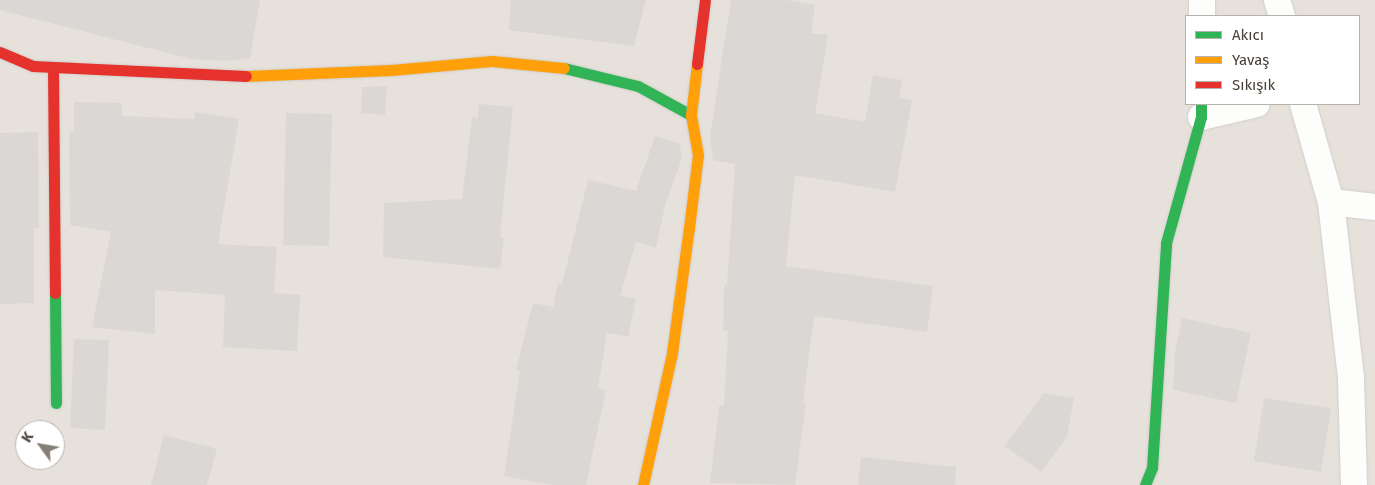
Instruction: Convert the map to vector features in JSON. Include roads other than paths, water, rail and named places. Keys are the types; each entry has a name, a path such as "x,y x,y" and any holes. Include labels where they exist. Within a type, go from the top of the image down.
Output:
{"street":[{"path":"643,485 672,353 689,228 698,155 690,116 705,0"},
{"path":"1202,0 1202,15"},
{"path":"1277,0 1282,15"},
{"path":"0,52 33,66 225,77 391,70 492,61 573,69 638,86 690,116"},
{"path":"53,68 56,403"},
{"path":"1145,485 1152,468 1166,243 1201,110 1248,105"},
{"path":"1302,105 1331,202 1351,378 1354,485"},
{"path":"1331,202 1375,207"}]}
